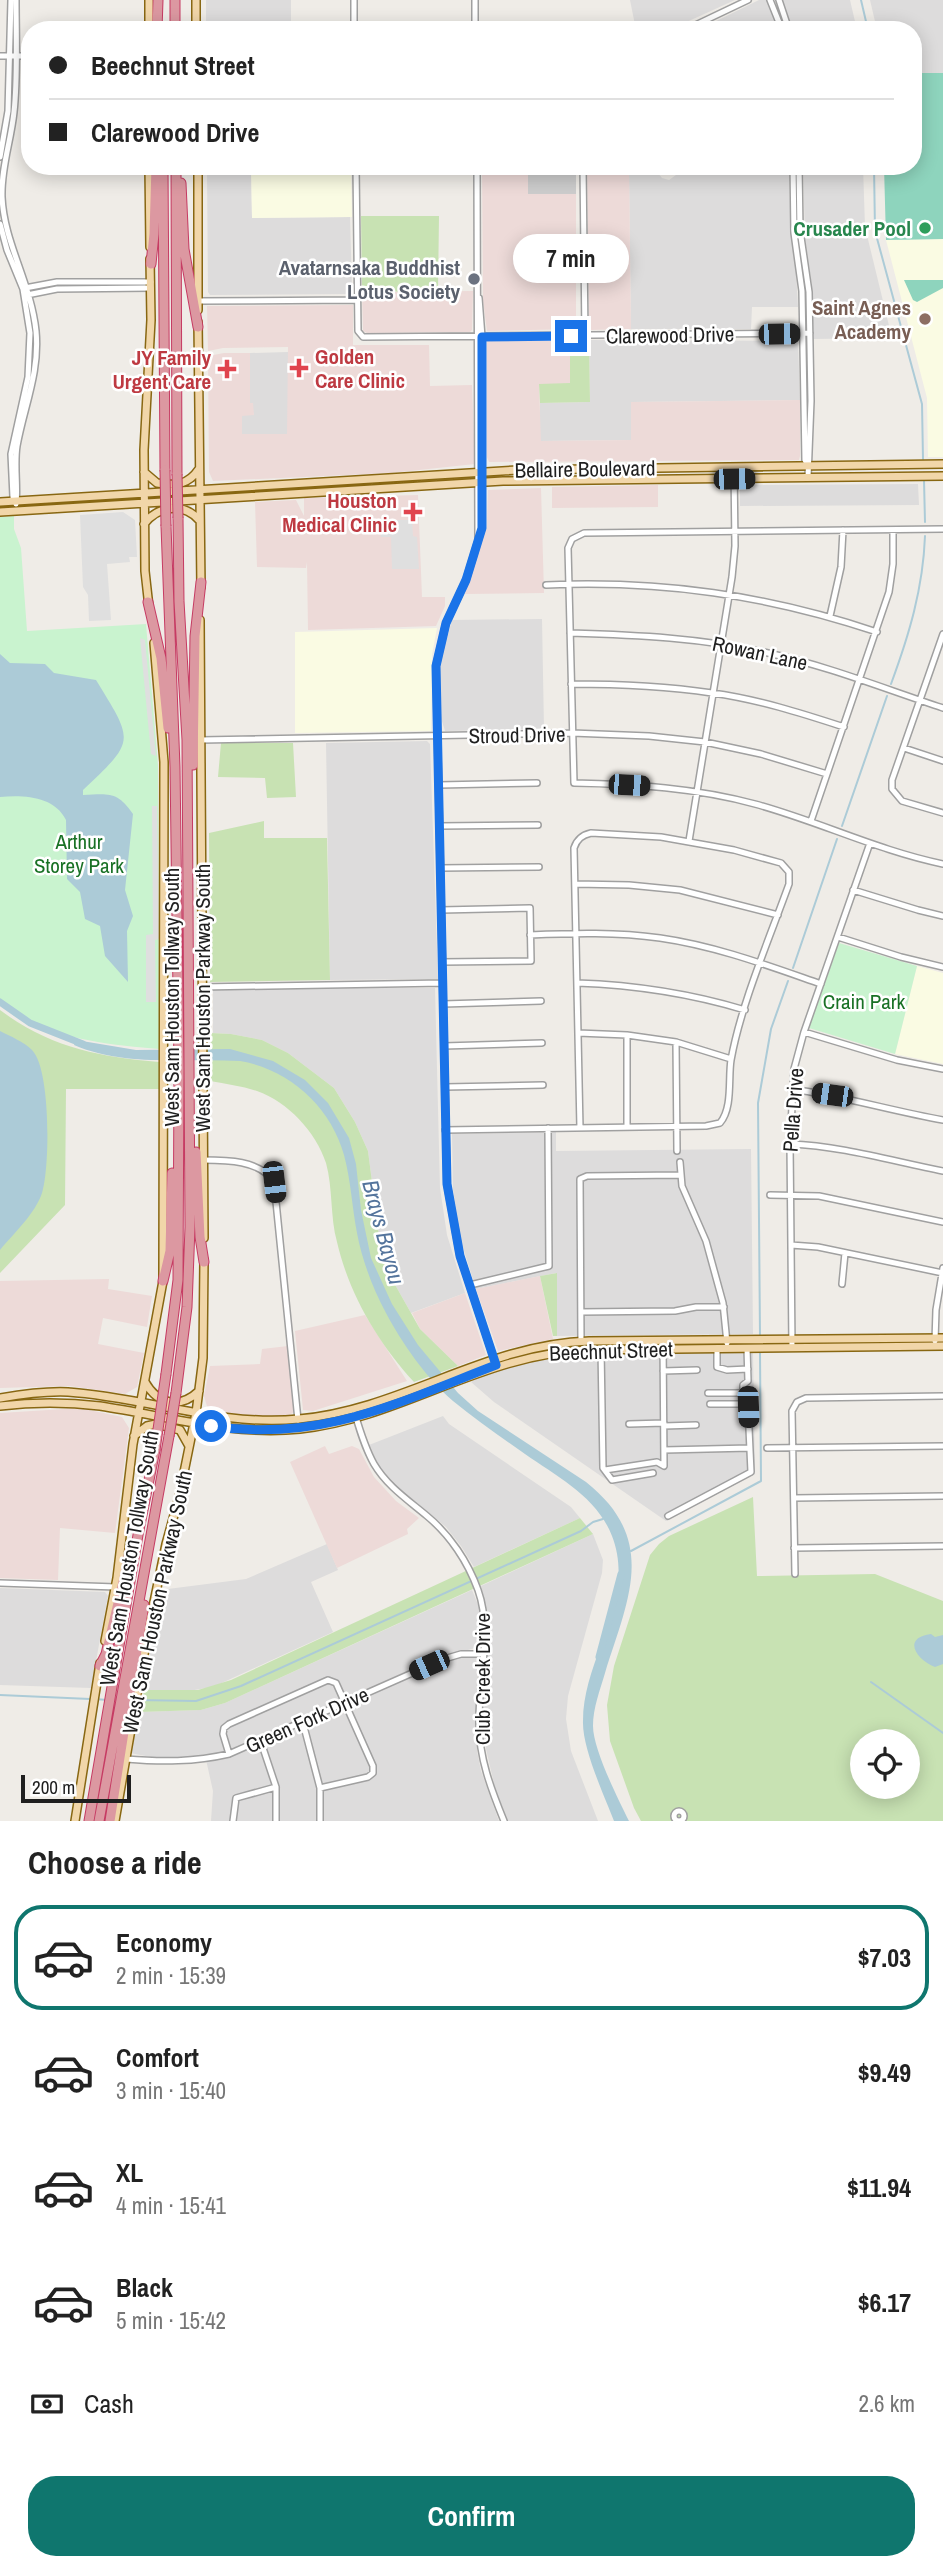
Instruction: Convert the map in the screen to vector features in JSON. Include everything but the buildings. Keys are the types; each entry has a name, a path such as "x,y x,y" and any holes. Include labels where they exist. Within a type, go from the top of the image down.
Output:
{"highway":[{"path":"158,21 160,0"},
{"path":"160,0 162,21"},
{"path":"174,0 175,21"},
{"path":"151,264 156,175"},
{"name":"West Sam Houston Tollway South","path":"89,1821 155,1450 177,1280 179,1070 175,767 165,470 163,175"},
{"name":"West Sam Houston Tollway South","path":"99,1821 126,1710 147,1586 143,1577 176,1393 189,1281 188,814 187,740 179,614 176,175"},
{"path":"181,175 184,249 198,327"},
{"path":"188,814 193,805 195,636 201,582"},
{"path":"148,602 161,658 164,703 175,767"},
{"path":"163,1281 170,1251 172,1157 177,1137"},
{"path":"190,1139 195,1148 204,1262"},
{"path":"100,1666 106,1654 129,1555 138,1535"},
{"path":"112,1821 126,1710"}],"main road":[{"path":"149,0 149,21"},
{"path":"196,0 196,21"},
{"name":"West Sam Houston Parkway South","path":"75,1821 96,1688 116,1587 135,1433 163,1281 164,762 148,602 144,520 151,285 149,175"},
{"name":"West Sam Houston Parkway South","path":"112,1821 126,1759 126,1710 130,1687 179,1497 196,1413 204,1335 198,175"},
{"name":"Bellaire Boulevard","path":"0,502 545,469 943,464"},
{"path":"607,480 646,475 650,468"},
{"path":"652,479 656,473 677,468"},
{"path":"545,469 546,480"},
{"path":"131,494 139,486 144,472 157,483 192,480 199,472 206,483 217,489"},
{"name":"Bellaire Boulevard","path":"0,512 546,480 943,476"},
{"path":"348,491 370,480"},
{"path":"322,493 346,486 350,481"},
{"path":"260,496 283,485"},
{"path":"128,504 138,509 144,520 163,510 187,510 200,520 213,499"},
{"name":"Beechnut Street","path":"0,1406 76,1404 244,1430 299,1429 355,1414 495,1362 581,1342 663,1345 939,1342"},
{"name":"Beechnut Street","path":"663,1345 717,1348 727,1344 747,1348 792,1343"},
{"name":"Beechnut Street","path":"551,1348 601,1349 611,1345"},
{"path":"145,1381 152,1394 158,1398 186,1402 199,1392 202,1408 211,1416"},
{"path":"127,1401 143,1390"},
{"name":"Beechnut Street","path":"0,1398 72,1392 245,1420 298,1420 355,1414"},
{"path":"27,1394 27,1404"},
{"path":"118,1410 130,1416 135,1433 147,1426 168,1426 180,1430 189,1447"},
{"path":"244,1430 245,1420"},
{"path":"298,1420 299,1429"},
{"path":"189,1447 195,1433 201,1428 211,1426"}],"street":[{"path":"11,0 13,55"},
{"path":"16,0 10,123 1,188 1,209 26,292 30,333 31,377 17,436 17,511"},
{"path":"354,0 354,21"},
{"path":"475,0 475,21"},
{"path":"704,21 748,0"},
{"path":"770,0 778,21"},
{"path":"779,0 786,21"},
{"path":"0,56 21,55"},
{"path":"0,157 10,123"},
{"path":"198,301 357,300 356,175"},
{"path":"477,175 481,472 478,541 466,580 451,608 436,666 445,1130 450,1210 470,1285 495,1362"},
{"path":"583,175 584,336"},
{"path":"795,175 797,218 805,281 804,401 811,460 808,477"},
{"path":"0,224 7,250 26,292"},
{"path":"26,292 51,283 151,285"},
{"name":"Clarewood Drive","path":"357,300 358,331 363,337 806,333"},
{"path":"806,333 811,401 808,429"},
{"path":"804,401 811,401"},
{"path":"689,841 730,594 734,467"},
{"path":"943,529 584,533 572,539 568,548 574,783 653,786 754,804 943,864"},
{"path":"830,617 841,567 843,530"},
{"path":"811,821 889,592 893,530"},
{"path":"546,584 693,589 730,594 830,617 877,632"},
{"name":"Rowan Lane","path":"570,633 669,637 722,643 802,661 943,708"},
{"path":"943,634 940,654 892,780 892,789 902,801 943,813"},
{"path":"571,684 655,686 714,693 789,709 844,727"},
{"name":"Stroud Drive","path":"201,740 572,733 649,736 705,742 761,754 827,774"},
{"path":"904,748 943,761"},
{"path":"439,785 537,783"},
{"path":"440,827 538,825"},
{"path":"445,1130 580,1128 676,1126 712,1126 722,1121 726,1111 731,1059 745,1010 789,884 789,872 780,863 689,841 595,833 580,838 574,848 580,1128"},
{"name":"Pella Drive","path":"792,1343 790,1144 794,1069 804,1032 870,843"},
{"path":"440,869 539,867"},
{"path":"575,884 680,890 778,915"},
{"path":"853,890 943,916"},
{"path":"441,910 530,908 531,961 442,962"},
{"path":"530,934 576,933 662,938 712,948 821,984"},
{"path":"838,937 943,967"},
{"path":"202,987 443,983"},
{"path":"577,983 674,991 745,1010"},
{"path":"443,1004 541,1001"},
{"path":"804,1032 897,1060 943,1069"},
{"path":"578,1033 627,1035 676,1042 731,1059"},
{"path":"627,1035 627,1127"},
{"path":"676,1042 677,1152"},
{"path":"444,1046 542,1043"},
{"path":"445,1087 543,1085"},
{"path":"791,1089 832,1095 943,1120"},
{"path":"470,1285 549,1266 548,1128"},
{"path":"790,1144 851,1150 943,1171"},
{"path":"203,1160 246,1164 264,1171 274,1182 298,1420"},
{"path":"680,1162 680,1175 706,1241 724,1307 727,1344"},
{"path":"581,1342 580,1179 587,1176 680,1175"},
{"path":"770,1195 845,1200 943,1222"},
{"path":"791,1245 818,1247 943,1271 936,1310 939,1342"},
{"path":"842,1284 845,1253"},
{"path":"581,1312 675,1311 696,1307 724,1307"},
{"path":"605,1470 657,1462 664,1466 663,1345"},
{"path":"717,1348 717,1367 727,1370 748,1369"},
{"path":"668,1516 751,1472 748,1404 743,1393 743,1385 748,1381 747,1348"},
{"path":"601,1349 605,1470 612,1480 653,1473"},
{"path":"663,1371 697,1370"},
{"path":"708,1394 743,1393"},
{"path":"795,1574 792,1412 797,1402 806,1398 943,1396"},
{"path":"710,1404 748,1404"},
{"name":"Club Creek Drive","path":"355,1414 374,1465 396,1491 436,1525 456,1548 477,1588 485,1619 480,1745 485,1769 504,1821"},
{"path":"629,1424 696,1425"},
{"path":"767,1448 943,1446"},
{"path":"664,1450 750,1448"},
{"path":"793,1498 943,1496"},
{"path":"794,1548 943,1546"},
{"path":"0,1583 116,1587"},
{"name":"Green Fork Drive","path":"126,1759 170,1762 201,1760 229,1754 444,1659 461,1654 482,1654"},
{"path":"229,1754 223,1734 224,1728 229,1724 328,1680 332,1681 336,1683 373,1771 368,1777 320,1788"},
{"path":"303,1723 320,1788 320,1821"},
{"path":"261,1742 276,1787 276,1821"},
{"path":"233,1821 236,1798 276,1787"}],"shaded area":[{"path":"206,0 291,0 291,21 206,21"},
{"path":"630,0 735,0 689,21 634,21"},
{"path":"759,0 768,0 775,21 716,21"},
{"path":"782,0 850,0 855,21 789,21"},
{"path":"870,0 943,0 943,73 922,73 922,21 875,21"},
{"path":"207,175 251,175 252,218 350,217 352,289 348,294 210,295"},
{"path":"251,175 351,175 352,217 252,218"},
{"path":"482,175 528,175 528,194 576,194 576,329 487,331 483,301"},
{"path":"528,175 576,175 576,194 528,194"},
{"path":"587,175 629,175 631,329 589,330"},
{"path":"629,175 660,175 669,180 676,175 789,175 791,238 798,307 752,307 751,329 631,329"},
{"path":"803,175 863,175 865,227 892,338 813,339 812,286 805,238"},
{"name":"Saint Agnes Academy","path":"943,239 943,457 928,457 927,398 886,240"},
{"path":"473,291 470,332 363,331 362,292"},
{"path":"353,305 353,345 429,345 430,386 472,385 475,464 391,473 213,481 209,472 208,356 250,353 250,403 253,403 254,415 242,416 242,434 287,434 288,347 223,348 208,351 207,306"},
{"path":"589,340 798,341 800,400 632,402 632,440 540,441 540,403 590,402"},
{"path":"487,341 570,341 570,384 539,384 541,441 631,440 631,402 800,400 799,460 489,462"},
{"path":"288,352 288,434 242,434 242,415 254,415 250,403 250,353"},
{"path":"918,484 919,505 740,506 740,485"},
{"path":"658,485 658,507 552,508 552,487"},
{"path":"541,488 544,593 465,594 487,527 488,490"},
{"path":"418,495 422,597 445,597 445,606 436,626 308,630 307,562 306,568 257,567 255,502 296,500 304,516 304,498"},
{"path":"123,512 135,520 137,557 129,557 130,562 107,564 111,620 89,621 88,595 83,587 80,515"},
{"path":"380,520 412,520 413,536 417,537 419,569 392,569 391,537 381,537"},
{"path":"542,619 544,729 445,731 441,718 440,663 452,620"},
{"path":"437,628 432,655 431,731 295,733 295,632"},
{"path":"140,638 145,640 156,756 151,754"},
{"path":"427,741 430,744 438,979 330,980 326,743"},
{"path":"152,806 157,806 159,939 155,940 156,1002 146,1002 146,935 153,934"},
{"path":"917,966 943,973 943,1064 895,1054"},
{"path":"435,988 440,1188 447,1235 465,1293 411,1313 389,1274 379,1236 368,1151 355,1122 334,1088 288,1053 262,1040 213,1033 213,990"},
{"path":"556,1132 556,1151 751,1149 753,1334 557,1336 556,1273 476,1289 460,1238 453,1190 452,1134"},
{"path":"540,1276 553,1339 498,1351 476,1289"},
{"path":"109,1279 108,1289 152,1296 147,1327 103,1318 98,1344 144,1353 137,1387 125,1394 70,1386 0,1388 0,1281"},
{"path":"465,1293 486,1355 458,1366 420,1329 412,1313"},
{"path":"365,1315 407,1381 313,1411 303,1410 295,1331"},
{"path":"288,1346 294,1412 288,1416 240,1416 208,1410 204,1396 210,1366 260,1364 262,1349"},
{"path":"753,1352 755,1474 666,1521 494,1402 471,1382 485,1374 541,1357"},
{"path":"80,1408 122,1417 129,1428 115,1533 60,1528 58,1580 0,1578 0,1413"},
{"path":"443,1416 449,1424 571,1507 580,1518 474,1567 446,1527 391,1482 369,1445"},
{"path":"325,1446 329,1454 352,1446 359,1449 374,1477 396,1501 419,1518 407,1529 408,1534 337,1568 290,1462"},
{"path":"593,1534 603,1560 602,1573 568,1696 566,1719 571,1751 598,1821 508,1821 495,1788 484,1740 482,1717 488,1616 481,1586"},
{"path":"327,1544 338,1570 311,1582 333,1632 213,1687 182,1692 144,1690 160,1590 246,1579"},
{"path":"0,1588 105,1592 108,1596 91,1688 0,1685"},
{"path":"472,1590 479,1607 479,1647 434,1659 363,1691 365,1696 457,1658 477,1657 477,1751 481,1771 499,1821 211,1821 213,1791 205,1755 179,1758 130,1753 139,1712 201,1710 225,1703"}],"green space":[{"path":"922,73 943,73 943,239 886,240 884,175 922,175"},
{"path":"361,216 439,216 438,291 362,292"},
{"path":"904,280 943,280 943,288 917,302 913,300"},
{"path":"589,340 590,402 540,403 539,384 570,383 570,341"},
{"name":"Arthur Storey Park","path":"14,516 14,529 21,548 27,631 146,624 158,765 159,1049 96,1042 53,1031 33,1023 0,999 0,517"},
{"path":"221,743 293,743 296,797 267,798 265,778 218,777"},
{"path":"264,821 264,838 327,838 330,980 210,982 209,833"},
{"name":"Crain Park","path":"839,943 917,966 895,1054 809,1028"},
{"path":"0,1010 37,1033 75,1048 116,1057 159,1062 159,1089 66,1089 65,1205 0,1273"},
{"path":"211,1033 262,1040 288,1053 334,1088 355,1122 368,1151 379,1236 389,1274 420,1329 458,1366 414,1382 388,1351 366,1317 342,1261 335,1232 326,1163 315,1140 290,1110 268,1096 246,1088 210,1081"},
{"path":"557,1273 557,1336 553,1336 540,1276"},
{"path":"753,1497 757,1576 875,1574 943,1601 943,1821 641,1821 610,1741 607,1705 614,1666 650,1555 669,1536"},
{"path":"580,1518 593,1534 225,1703 201,1710 139,1712 144,1690 198,1690 231,1680"}],"water":[{"path":"0,654 10,663 45,664 54,673 96,680 123,729 124,740 120,750 83,790 83,795 112,796 122,801 133,814 125,890 133,916 127,931 128,982 105,956 100,926 85,919 80,892 67,879 66,820 61,812 38,799 0,797"},
{"path":"0,1031 29,1047 38,1061 46,1097 47,1142 45,1180 39,1201 0,1250"},
{"path":"76,1040 136,1050 230,1049 273,1061 305,1080 328,1103 349,1138 356,1164 361,1210 371,1258 392,1304 418,1345 458,1393 478,1411 586,1482 609,1504 623,1526 630,1548 632,1572 622,1620 597,1699 593,1726 601,1760 629,1821 614,1821 594,1771 583,1721 585,1697 614,1606 618,1583 618,1560 612,1536 597,1510 587,1499 453,1401 433,1382 407,1348 381,1304 365,1264 344,1155 329,1121 306,1093 275,1072 258,1065 240,1061 135,1059 94,1052 74,1045"},
{"path":"931,1634 935,1637 943,1635 943,1664 935,1667 918,1655 914,1644 922,1636"}],"waterway":[{"path":"861,0 866,21"},
{"path":"874,175 875,231 922,404 923,459"},
{"path":"924,480 925,522"},
{"path":"891,684 914,611 925,536"},
{"path":"842,826 887,696"},
{"path":"793,968 837,839"},
{"path":"760,1336 758,1103 771,1029 788,981"},
{"name":"Brays Bayou","path":"0,1002 30,1023 83,1044"},
{"path":"631,1551 761,1481 760,1353"},
{"path":"137,1700 196,1701 241,1686 603,1519"},
{"name":"Brays Bayou","path":"599,1657 621,1574"},
{"path":"871,1682 943,1733"},
{"path":"0,1695 90,1699"},
{"path":"95,1699 107,1700"}],"place":[{"name":"Crusader Pool","path":"925,228"},
{"name":"Avatarnsaka Buddhist Lotus Society","path":"474,279"},
{"name":"Saint Agnes Academy","path":"925,319"},
{"name":"Golden Care Clinic","path":"299,368"},
{"name":"JY Family Urgent Care","path":"227,369"},
{"name":"Houston Medical Clinic","path":"413,512"}],"route":[{"path":"211,1426 273,1431 335,1423 373,1413 496,1365 460,1256 447,1184 436,666 451,608 466,580 476,552 484,514 482,337 571,336"}]}
